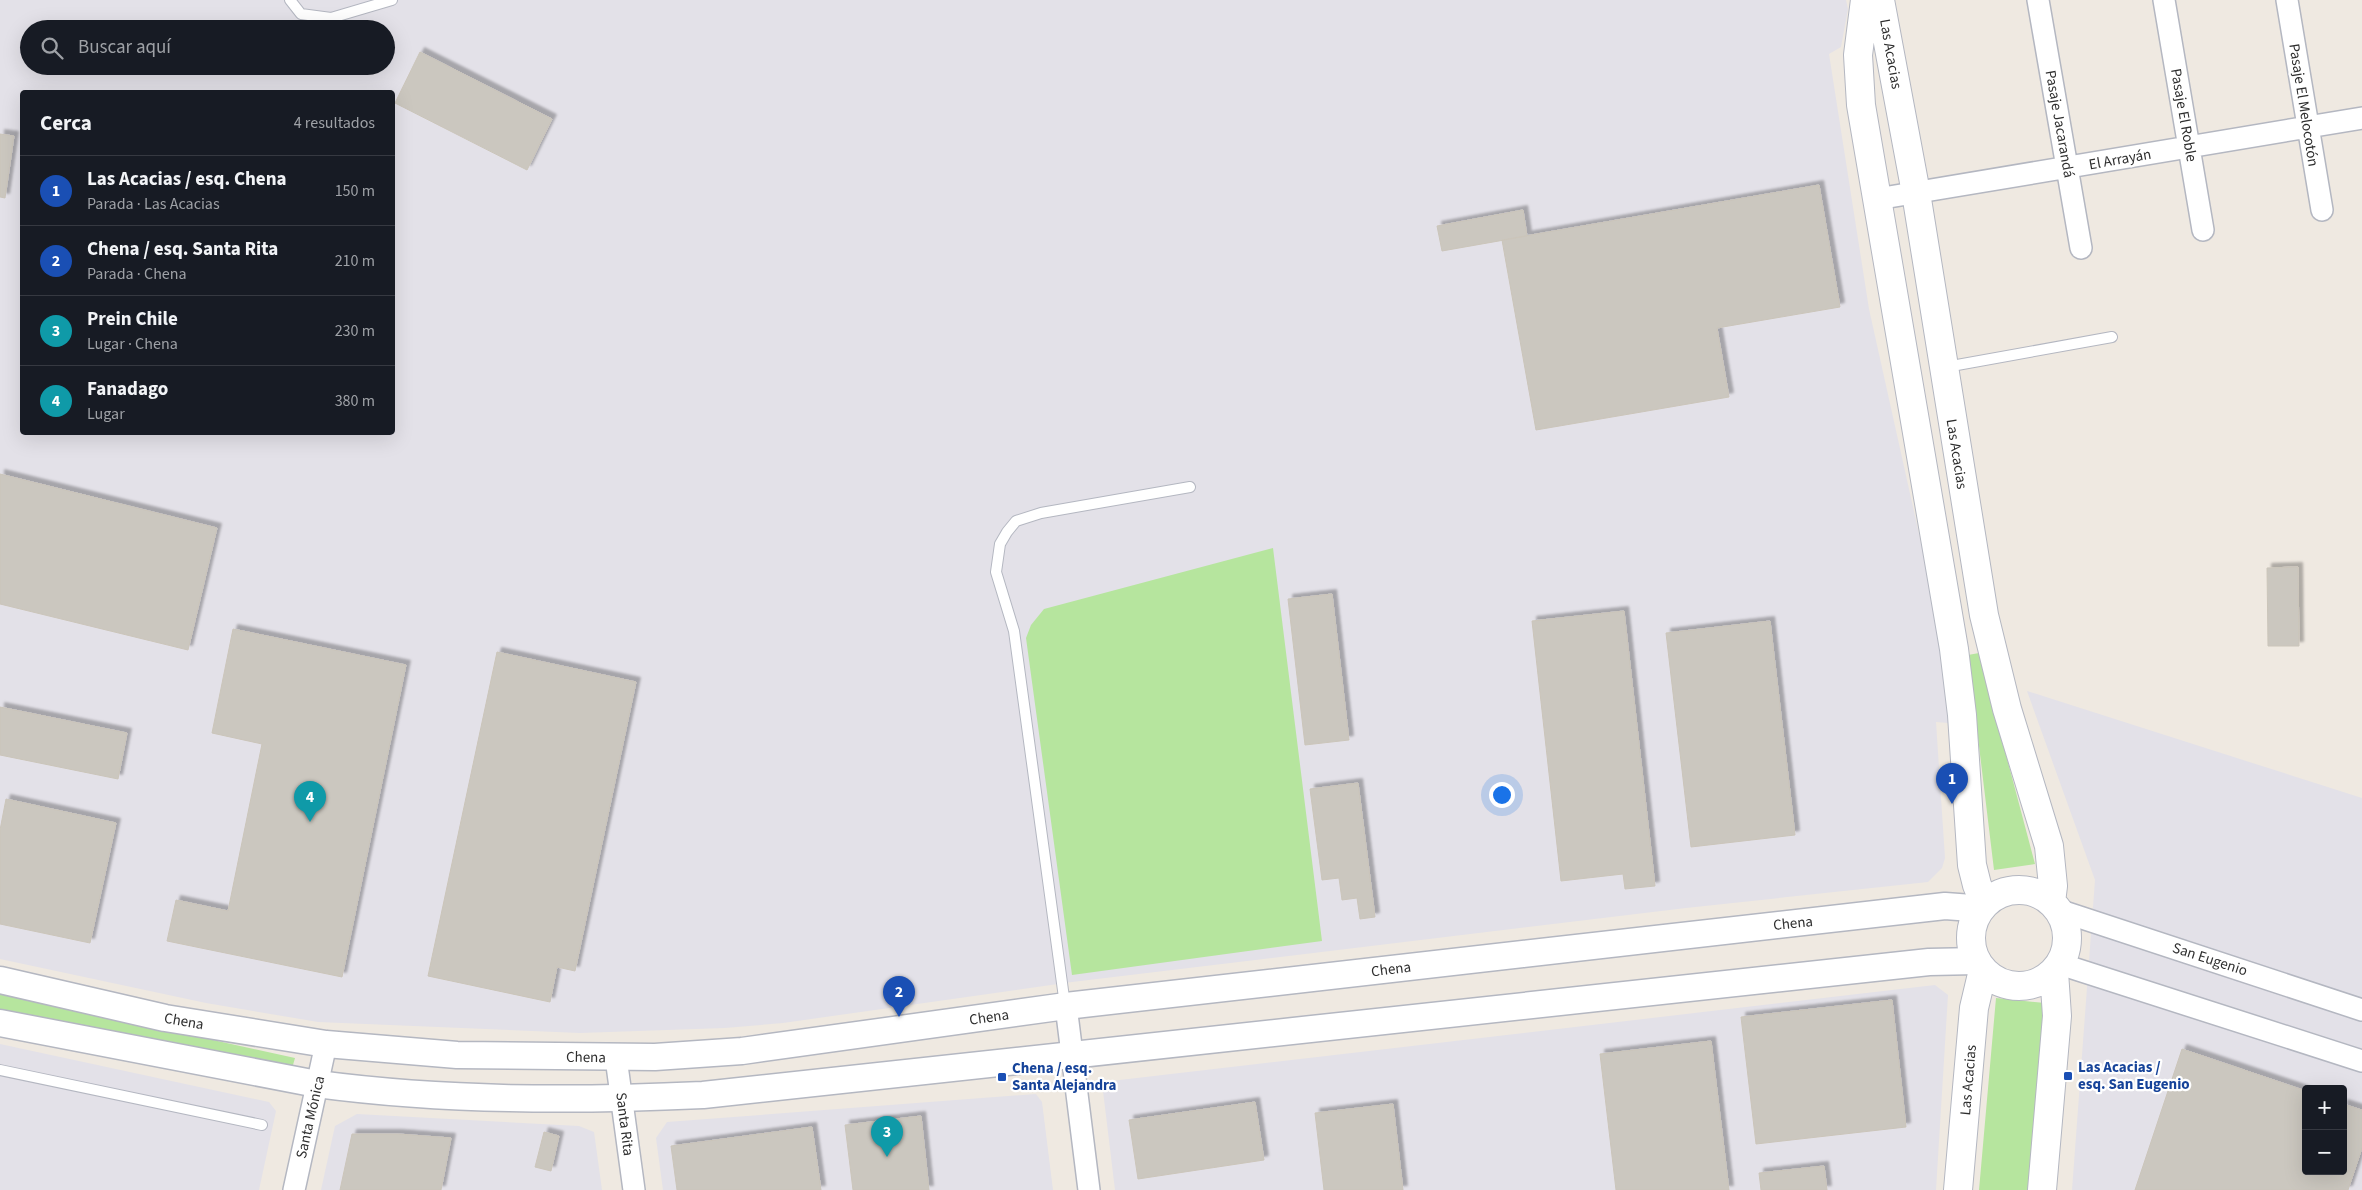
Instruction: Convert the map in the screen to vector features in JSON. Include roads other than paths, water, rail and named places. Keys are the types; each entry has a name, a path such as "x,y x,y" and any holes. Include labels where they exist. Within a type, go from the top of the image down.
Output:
{"main road":[{"name":"Las Acacias","path":"1865,0 1860,33 1859,80 1877,199 1958,674 1964,731 1972,865 1982,907"},
{"name":"Las Acacias","path":"1880,0 1916,193 1942,368 1976,572 1993,658 2049,846 2055,906"},
{"path":"2042,1190 2057,1016 2057,968 2067,946 2067,937 2063,919 2055,906 2036,893 2018,890 2000,894 1982,907 1974,921 1971,941 1980,966 2001,983 2024,986 2035,984 2057,968"},
{"name":"Las Acacias","path":"1958,1190 1974,1008 1980,966"}],"street":[{"name":"Pasaje Jacarandá","path":"2038,0 2081,248"},
{"name":"Pasaje El Roble","path":"2164,0 2203,230"},
{"name":"Pasaje El Melocotón","path":"2287,0 2322,210"},
{"name":"El Arrayán","path":"1877,199 2362,118"},
{"name":"Chena","path":"0,980 166,1018 326,1044 457,1055 616,1058 742,1051 1066,1006 1946,906 1982,907"},
{"name":"San Eugenio","path":"2055,906 2362,1010"},
{"path":"0,1022 317,1084 433,1097 541,1100 622,1099 703,1094 1919,963 1956,960 1980,966"},
{"path":"2057,968 2362,1061"},
{"path":"1066,1006 1089,1190"},
{"name":"Santa Mónica","path":"294,1190 326,1044"},
{"name":"Santa Rita","path":"616,1058 634,1190"}],"lane":[{"path":"290,0 301,14 332,18 392,0"},
{"path":"1942,368 2112,336"},
{"path":"1066,1006 1014,631 996,572 998,551 1007,532 1016,521 1041,513 1190,487"},
{"path":"0,1070 262,1125"}],"place":[{"name":"Las Acacias / esq. Chena","path":"1952,804"},
{"name":"Fanadago","path":"310,822"},
{"name":"Chena / esq. Santa Rita","path":"899,1017"},
{"name":"Las Acacias / esq. San Eugenio","path":"2068,1076"},
{"name":"Chena / esq. Santa Alejandra","path":"1002,1077"},
{"name":"Prein Chile","path":"887,1157"}]}
